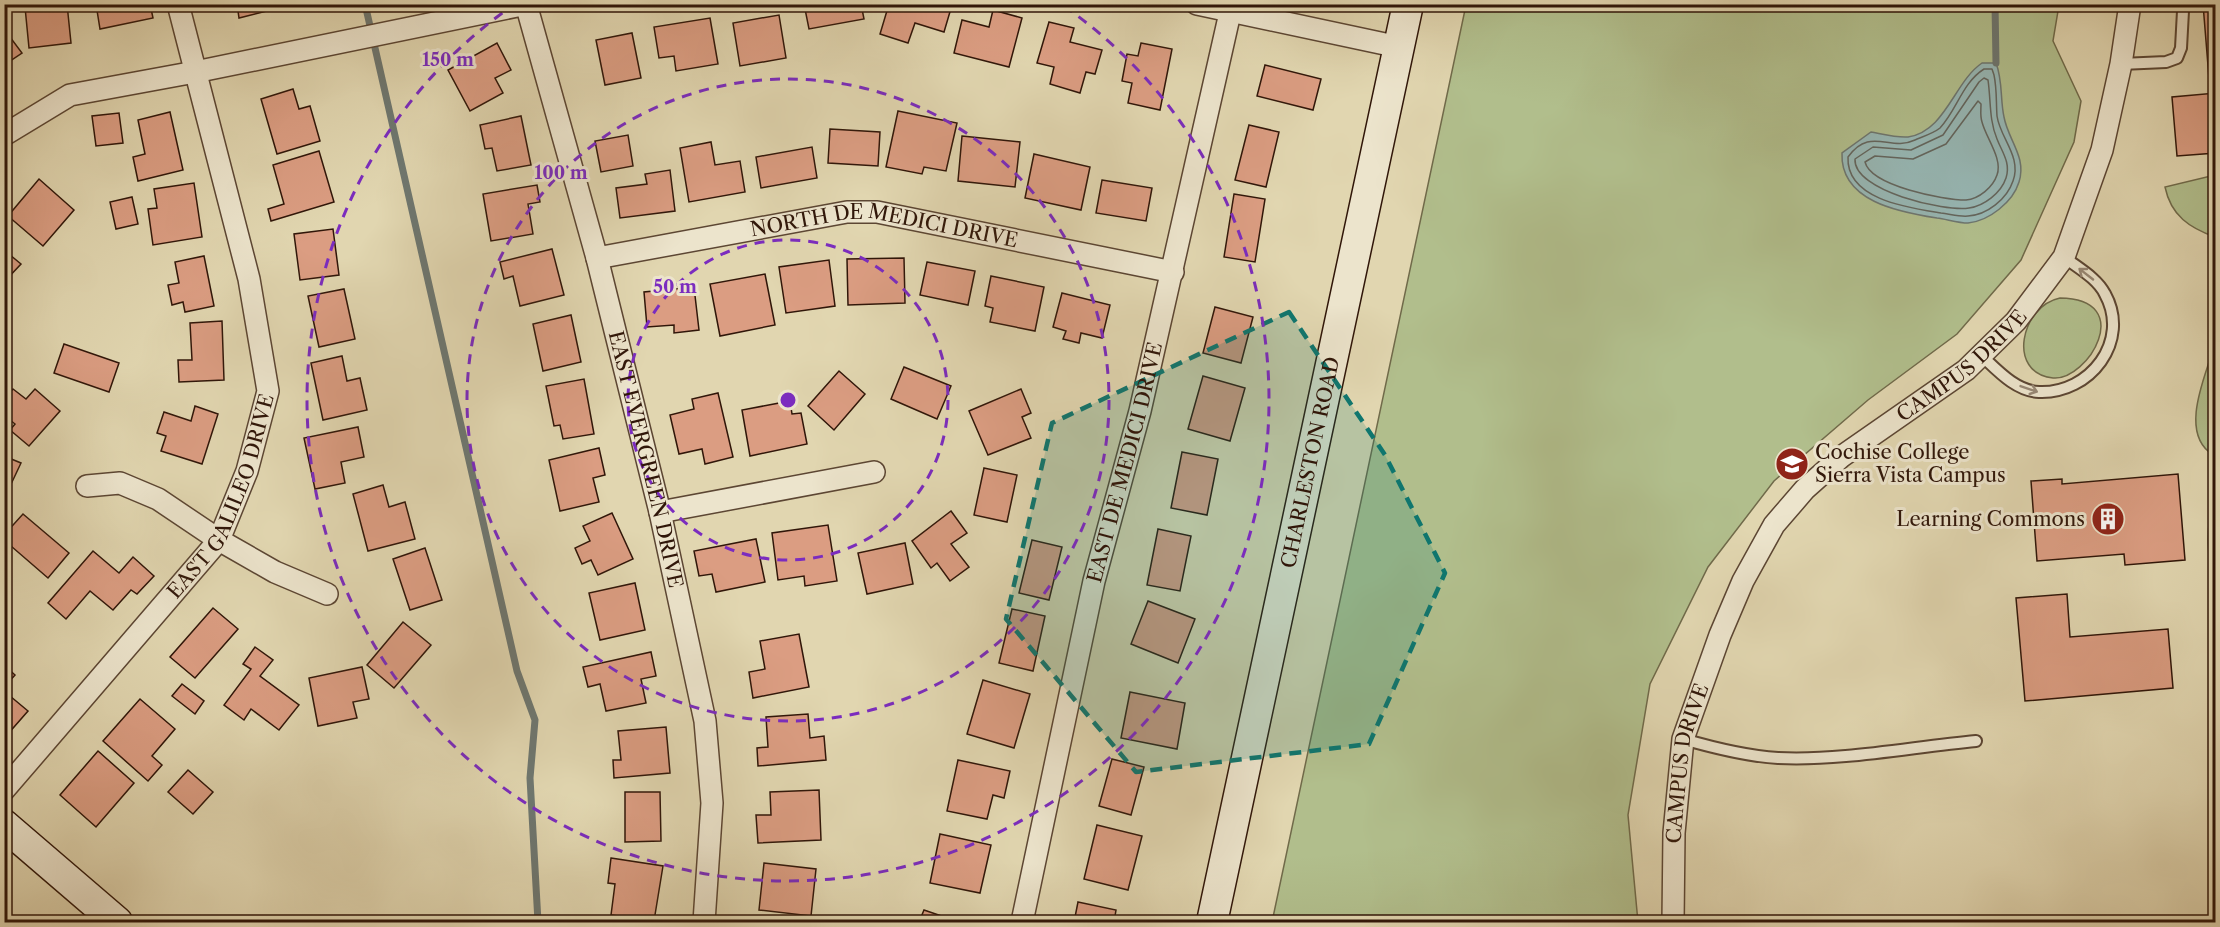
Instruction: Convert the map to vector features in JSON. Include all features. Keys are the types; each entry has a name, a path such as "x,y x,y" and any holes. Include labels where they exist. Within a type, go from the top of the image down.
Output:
{"main road":[{"name":"CHARLESTON ROAD","path":"1212,922 1408,4"},
{"path":"4,825 117,922"}],"street":[{"name":"EAST GALILEO DRIVE","path":"4,790 219,540 247,471 268,391 249,279 178,4"},
{"path":"1197,4 1231,7 1399,47"},
{"name":"CAMPUS DRIVE","path":"1673,922 1674,833 1683,739 1720,634 1743,581 1774,525 1805,489 1841,456 1966,370 1982,356 2016,321 2064,257 2102,150 2121,64 2130,4"},
{"path":"4,135 70,95 526,5"},
{"name":"EAST EVERGREEN DRIVE","path":"526,5 597,258 660,512 705,721 712,803 704,922"},
{"name":"EAST DE MEDICI DRIVE","path":"1022,922 1094,581 1140,411 1231,7"},
{"name":"NORTH DE MEDICI DRIVE","path":"597,258 847,212 878,212 1173,272"},
{"path":"660,512 874,472"},
{"path":"87,486 120,483 158,499 219,540 275,572 327,594"}],"lane":[{"path":"2121,64 2166,62 2177,58 2181,48 2183,10"},
{"path":"1982,356 2010,382 2038,392 2069,389 2090,374 2108,351 2114,323 2106,294 2093,279 2064,257"},
{"path":"1683,739 1722,750 1778,758 1976,741"}],"highlighted area":[{"path":"1289,312 1385,455 1445,573 1369,744 1136,772 1006,619 1052,423"}],"green space":[{"path":"1466,5 2059,5 2053,41 2081,101 2074,142 2021,260 1957,334 1868,400 1774,481 1708,567 1650,684 1628,815 1638,922 1272,922"},
{"path":"2216,175 2215,237 2183,220 2172,206 2165,187"},
{"path":"2060,298 2083,302 2096,311 2101,325 2098,340 2091,354 2080,367 2067,375 2053,378 2038,373 2029,365 2024,353 2024,339 2028,326 2036,313 2047,304"},
{"path":"2215,358 2215,450 2209,452 2201,443 2196,420 2199,394 2210,359"},
{"path":"2215,494 2215,591 2210,567 2208,530"}],"water":[{"path":"1982,63 1996,63 2000,76 2004,117 2021,165 2019,182 2006,203 1984,219 1964,223 1889,207 1861,193 1851,183 1844,169 1842,153 1871,132 1908,137 1932,126 1972,71"}],"building":[{"path":"67,4 71,43 29,48 25,7"},
{"path":"96,4 150,4 153,18 100,29"},
{"path":"237,4 270,4 271,10 239,18"},
{"path":"804,4 861,4 864,19 809,29"},
{"path":"889,4 952,5 944,32 915,23 908,43 880,34"},
{"path":"2203,4 2216,4 2216,78 2209,78"},
{"path":"993,10 1022,18 1009,67 954,53 962,20 989,27"},
{"path":"779,15 786,58 740,66 733,23"},
{"path":"710,18 718,64 676,71 674,56 659,58 654,27"},
{"path":"1049,22 1074,28 1070,42 1102,50 1095,74 1086,72 1080,93 1050,84 1054,67 1037,63"},
{"path":"4,29 22,53 4,65"},
{"path":"632,33 641,78 605,85 596,40"},
{"path":"497,43 511,70 495,78 503,93 470,111 448,70"},
{"path":"1141,43 1172,49 1160,110 1128,103 1132,83 1122,81 1127,54 1138,56"},
{"path":"1265,65 1321,79 1313,110 1257,96"},
{"path":"293,89 299,109 310,106 320,141 277,154 261,99"},
{"path":"2216,93 2216,153 2177,156 2172,97"},
{"path":"898,111 957,123 946,171 924,167 922,174 886,167"},
{"path":"170,112 183,170 138,181 133,157 145,154 138,120"},
{"path":"119,113 123,143 96,146 92,116"},
{"path":"521,116 531,165 497,171 492,148 485,149 480,125"},
{"path":"1249,125 1279,132 1266,187 1235,180"},
{"path":"830,129 880,132 878,166 828,163"},
{"path":"628,135 633,166 601,172 595,141"},
{"path":"962,136 1020,142 1015,187 958,181"},
{"path":"711,142 715,165 740,161 745,192 689,202 680,148"},
{"path":"812,147 817,178 761,188 756,157"},
{"path":"319,151 334,202 271,221 268,209 284,204 273,165"},
{"path":"1034,154 1090,167 1081,210 1025,198"},
{"path":"670,170 675,211 620,218 616,188 647,184 645,174"},
{"path":"39,179 74,210 43,246 8,216"},
{"path":"1102,180 1152,188 1146,221 1096,213"},
{"path":"194,183 202,237 153,245 148,209 157,208 154,189"},
{"path":"537,185 540,202 528,204 533,234 491,241 483,194"},
{"path":"1234,194 1265,199 1255,262 1224,257"},
{"path":"132,197 138,224 116,229 110,202"},
{"path":"333,229 339,275 300,280 294,234"},
{"path":"552,249 564,295 520,306 513,276 504,279 500,262"},
{"path":"4,250 21,264 4,282"},
{"path":"204,256 214,306 185,312 183,302 172,305 168,285 179,283 175,262"},
{"path":"904,258 905,303 848,305 847,259"},
{"path":"829,260 835,306 786,313 779,267"},
{"path":"927,262 975,271 968,305 920,295"},
{"path":"765,274 775,325 720,336 710,284"},
{"path":"991,276 1044,287 1035,331 990,322 993,308 985,306"},
{"path":"694,287 699,330 674,333 674,325 647,327 644,292"},
{"path":"344,289 355,339 319,347 308,296"},
{"path":"1062,293 1110,305 1102,338 1081,333 1079,343 1063,339 1066,331 1053,327"},
{"path":"1215,307 1253,317 1241,363 1203,353"},
{"path":"571,315 581,362 543,371 533,324"},
{"path":"222,321 224,380 179,382 178,360 192,360 190,323"},
{"path":"64,344 119,363 109,392 54,373"},
{"path":"342,356 347,381 360,378 367,410 323,420 311,363"},
{"path":"904,367 951,386 937,419 891,399"},
{"path":"839,371 865,394 834,430 808,406"},
{"path":"1203,376 1245,388 1230,441 1188,429"},
{"path":"584,379 594,434 563,439 560,425 554,426 546,386"},
{"path":"13,389 26,399 35,389 60,411 29,446 10,430 15,424 4,415 4,399"},
{"path":"1021,389 1031,413 1022,417 1031,438 988,455 969,411"},
{"path":"718,393 733,457 705,464 702,449 679,454 670,415 694,409 692,399"},
{"path":"790,401 792,414 801,413 807,444 750,456 742,410"},
{"path":"195,406 218,414 202,464 161,451 166,436 157,433 164,412 191,421"},
{"path":"358,427 364,457 341,462 345,483 315,489 304,438"},
{"path":"599,448 605,475 593,478 599,502 560,511 549,460"},
{"path":"1182,452 1218,459 1207,515 1171,508"},
{"path":"4,456 21,463 4,499"},
{"path":"984,468 1017,475 1007,522 974,515"},
{"name":"Learning Commons","path":"2178,474 2185,560 2125,565 2124,554 2037,561 2031,481 2062,479 2062,484"},
{"path":"383,485 389,507 405,502 415,539 368,551 353,494"},
{"path":"951,511 967,533 951,544 969,567 950,581 937,563 931,568 912,541"},
{"path":"612,513 633,559 598,575 591,560 582,564 575,548 590,541 583,526"},
{"path":"23,514 69,553 48,578 4,540 4,535"},
{"path":"828,525 837,581 805,586 804,576 778,580 772,533"},
{"path":"1158,529 1191,536 1180,591 1147,585"},
{"path":"756,539 765,582 716,592 712,574 699,576 694,551"},
{"path":"1032,540 1062,547 1049,600 1019,593"},
{"path":"905,543 913,584 867,594 858,553"},
{"path":"425,548 442,600 410,610 393,559"},
{"path":"93,551 119,573 133,557 154,576 137,594 131,590 113,610 90,591 66,619 48,603"},
{"path":"635,583 645,630 600,640 589,593"},
{"path":"2067,594 2070,637 2168,629 2173,688 2025,701 2016,598"},
{"path":"1148,601 1195,619 1178,663 1131,644"},
{"path":"213,608 238,629 195,678 170,657"},
{"path":"1012,609 1045,616 1033,671 999,663"},
{"path":"403,622 431,645 394,688 367,665"},
{"path":"799,634 809,687 753,698 749,672 765,669 760,641"},
{"path":"255,647 273,660 260,676 299,705 279,730 251,709 244,720 224,705 251,669 243,664"},
{"path":"651,652 656,676 641,679 646,703 606,711 600,684 588,687 583,667"},
{"path":"4,665 15,675 4,687"},
{"path":"362,667 369,699 353,702 357,718 318,726 309,678"},
{"path":"983,680 1030,694 1014,748 967,734"},
{"path":"182,684 204,701 195,714 172,696"},
{"path":"4,691 28,711 7,735 4,733"},
{"path":"1130,692 1185,703 1177,749 1121,738"},
{"path":"140,699 175,729 152,756 162,765 148,781 103,741"},
{"path":"808,714 810,738 824,736 826,760 758,766 757,748 768,747 766,717"},
{"path":"666,727 670,773 614,778 613,760 621,760 618,731"},
{"path":"98,751 134,783 96,827 60,795"},
{"path":"1112,759 1144,767 1131,815 1099,806"},
{"path":"958,760 1010,771 1004,798 993,795 987,819 947,811"},
{"path":"188,770 213,792 193,814 168,792"},
{"path":"819,790 821,840 758,843 756,815 771,815 770,792"},
{"path":"625,792 660,792 661,841 625,842"},
{"path":"1097,825 1142,836 1128,890 1084,879"},
{"path":"940,834 991,845 980,893 930,883"},
{"path":"611,858 663,866 654,921 611,915 615,884 608,883"},
{"path":"764,863 816,869 811,916 759,910"},
{"path":"1078,902 1116,910 1114,922 1074,922"},
{"path":"924,910 959,922 919,922"}],"waterway":[{"path":"365,4 517,671 535,720 530,778 538,922"},
{"path":"1995,4 1996,63"}],"place":[{"name":"Cochise College Sierra Vista Campus","path":"1792,464"},
{"name":"Learning Commons","path":"2108,519"}]}
